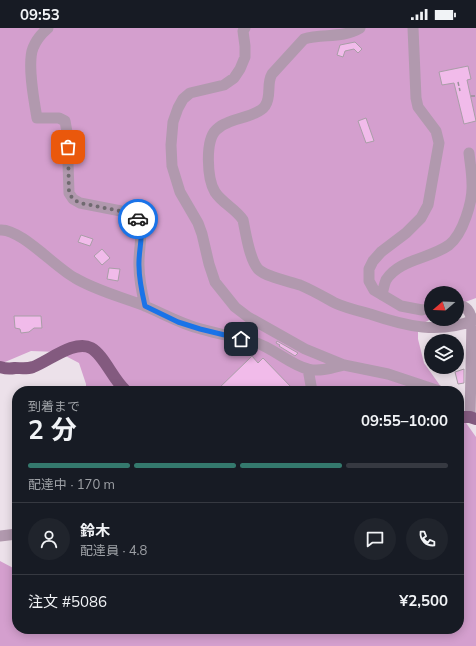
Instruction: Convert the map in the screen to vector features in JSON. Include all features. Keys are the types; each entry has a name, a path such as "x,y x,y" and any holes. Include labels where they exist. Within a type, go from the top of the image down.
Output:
{"main road":[{"path":"0,367 9,370 31,367 75,346 87,346 95,351 122,386"},
{"path":"0,361 16,368"}],"street":[{"path":"48,28 38,37 32,50 31,74 36,118 59,118 65,121 68,132 69,193 73,199 80,203 120,211 136,217 140,224 138,264 140,284 145,306"},
{"path":"245,28 242,31 245,46 245,57 234,78 224,84 190,93 183,99 173,122 171,145 172,166 180,192 198,223 202,234 208,264 215,282 235,307 248,317 305,349 344,365 388,374 424,386"},
{"path":"360,28 341,36 310,37 304,39 272,74 269,80 269,100 265,107 257,112 226,123 216,130 211,141 209,152 209,168 212,186 243,220 254,262 266,275 284,279 302,286 337,303 410,326 438,329 453,327 474,320"},
{"path":"413,28 416,98 418,107 436,131 439,143 435,174 428,205 421,218 406,233 381,252 373,261 369,269 369,281 374,290 401,306 424,310"},
{"path":"382,295 385,282 392,272 437,252 449,244 457,236 464,221 471,198 472,184 469,153"},
{"path":"0,230 6,229 19,236 75,279 145,306 178,322 200,329 255,342 308,369 328,369 344,365"},
{"path":"464,307 468,308 474,320 468,418"},
{"path":"308,369 311,386"},
{"path":"0,536 12,535"}],"path":[{"path":"458,82 460,91"},
{"path":"471,96 476,96"}],"shaded area":[{"path":"0,28 476,28 476,298 464,302 464,286 424,286 424,323 418,326 418,339 424,363 424,374 432,374 440,386 86,386 79,363 58,352 31,351 5,362 0,367"},
{"path":"464,420 476,437 476,646 0,646 0,561 12,567 12,634 464,634"}],"building":[{"path":"355,42 362,49 358,53 354,49 345,51 343,57 337,55 340,45"},
{"path":"468,66 471,79 467,80 476,121 464,124 454,83 442,85 439,72"},
{"path":"366,118 374,141 366,143 358,121"},
{"path":"81,235 93,239 90,246 78,242"},
{"path":"102,249 110,258 102,265 94,256"},
{"path":"109,268 120,269 118,281 107,279"},
{"path":"14,316 41,316 42,328 34,328 29,332 21,333 20,329 15,328"},
{"path":"277,341 298,353 295,356 279,346 280,345 276,343"},
{"path":"252,356 258,363 263,358 290,386 221,386"},
{"path":"456,374 464,374 464,383 458,384"}],"way so far":[{"path":"68,147 69,193 73,199 80,203 120,211 138,219"}],"route":[{"path":"138,219 141,234 138,264 140,284 145,306 178,322 241,339"}]}
